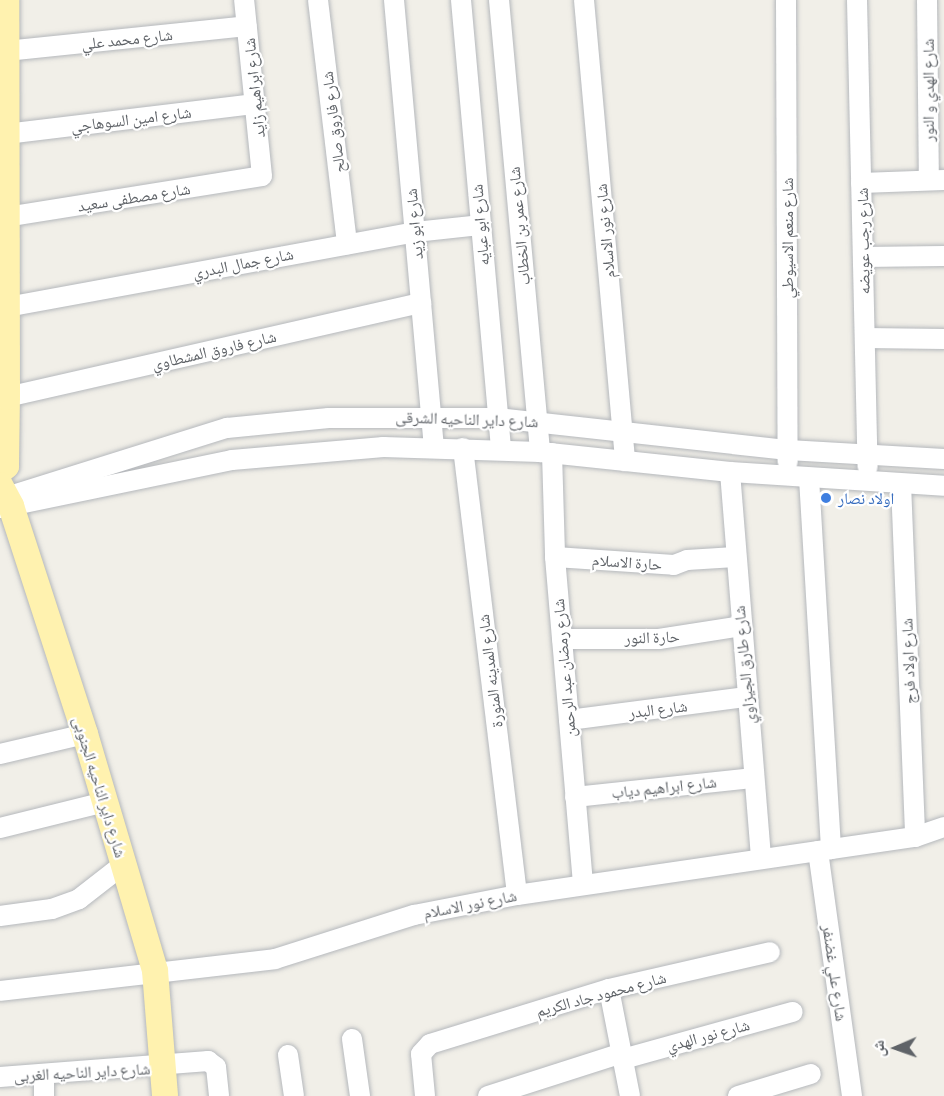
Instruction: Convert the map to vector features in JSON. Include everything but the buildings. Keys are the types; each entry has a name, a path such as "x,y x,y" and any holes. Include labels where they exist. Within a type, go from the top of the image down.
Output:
{"main road":[{"path":"3,494 6,466 7,397 6,0"},
{"name":"شارع داير الناحيه الجنوبى","path":"3,494 85,734 155,971 165,1096"}],"street":[{"name":"شارع ابراهيم زايد","path":"244,0 262,176"},
{"name":"شارع فاروق صالح","path":"318,0 347,244"},
{"name":"شارع ابو زيد","path":"394,0 434,447"},
{"name":"شارع ابو عبايه","path":"461,0 501,449"},
{"name":"شارع عمر بن الخطاب","path":"499,0 537,421 546,453"},
{"name":"شارع نور الاسلام","path":"584,0 625,461"},
{"name":"شارع منعم الاسيوطي","path":"786,0 788,476"},
{"name":"شارع رجب عويضه","path":"857,0 868,482"},
{"name":"شارع الهدي و النور","path":"927,0 936,180"},
{"name":"شارع محمد علي","path":"6,51 247,27"},
{"name":"شارع امين السوهاجي","path":"6,135 255,104"},
{"name":"شارع مصطفى سعيد","path":"6,217 262,176"},
{"path":"861,183 936,180"},
{"name":"شارع جمال البدري","path":"7,307 415,232 480,225"},
{"path":"863,257 944,256"},
{"name":"شارع فاروق المشطاوي","path":"7,397 421,303"},
{"path":"865,338 944,339"},
{"name":"شارع داير الناحيه الشرقى","path":"3,494 227,428 329,418 432,415 497,418 623,430 788,450 944,459"},
{"name":"شارع داير الناحيه الشرقى","path":"3,494 252,457 333,449 434,447 501,449 730,472 944,486"},
{"name":"شارع المدينه المنورة","path":"463,448 517,895"},
{"name":"شارع رمضان عبد الرحمن","path":"546,453 583,883"},
{"name":"شارع طارق الجيزاوي","path":"730,472 735,557 761,858"},
{"name":"شارع علي غضنفر","path":"809,478 824,850 852,1096"},
{"name":"شارع اولاد فرج","path":"901,484 915,837"},
{"name":"حارة الاسلام","path":"555,557 674,566 687,560 735,557"},
{"name":"حارة النور","path":"562,639 659,639 741,626"},
{"name":"شارع البدر","path":"569,720 747,697"},
{"path":"0,754 85,734"},
{"name":"شارع ابراهيم دياب","path":"575,797 754,778"},
{"path":"0,828 105,802"},
{"name":"شارع نور الاسلام","path":"0,991 155,971 275,959 414,915 583,883 915,837 944,827"},
{"path":"0,916 52,909 79,899 123,864"},
{"name":"شارع محمود جاد الكريم","path":"425,1096 421,1054 434,1042 609,989 770,952"},
{"path":"609,989 630,1096"},
{"name":"شارع نور الهدي","path":"488,1096 622,1056 793,1012"},
{"path":"352,1039 360,1096"},
{"path":"288,1055 294,1096"},
{"name":"شارع داير الناحيه الغربى","path":"0,1077 213,1063 219,1096"},
{"path":"44,1074 44,1096"},
{"path":"738,1096 811,1074"}],"place":[{"name":"اولاد نصار","path":"826,498"}]}
